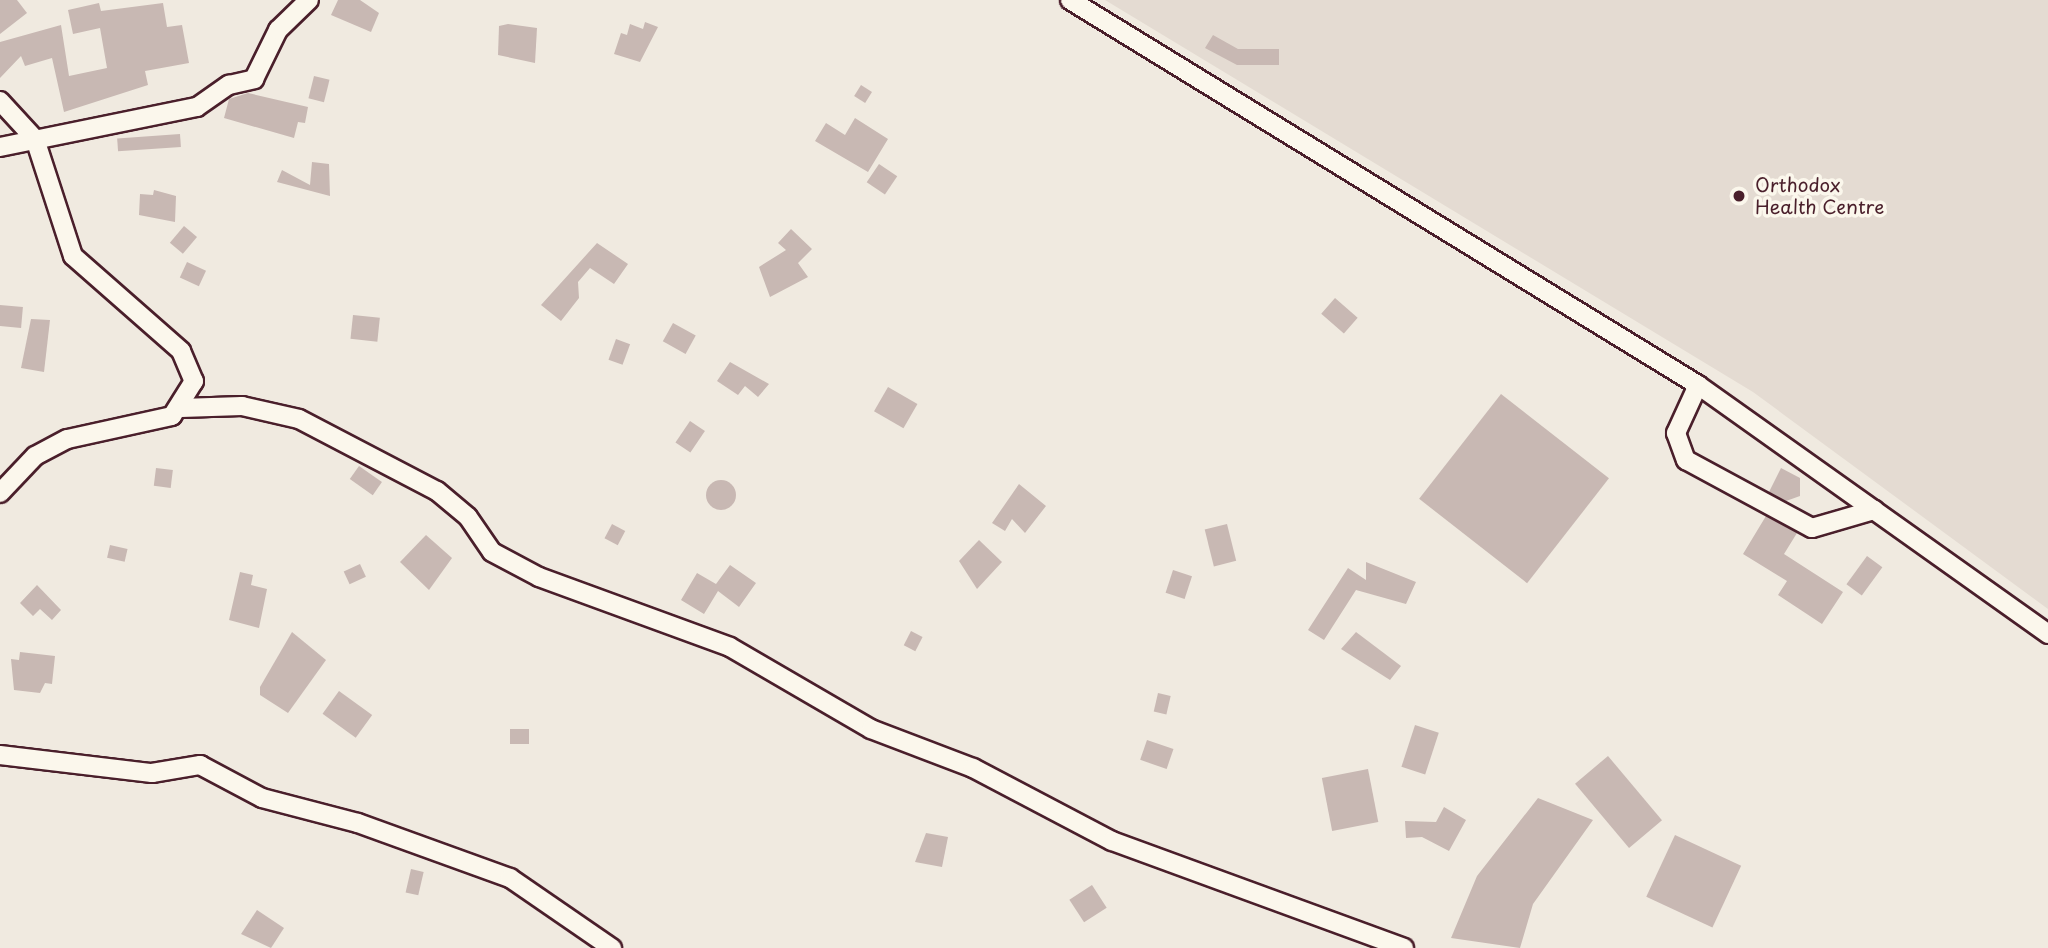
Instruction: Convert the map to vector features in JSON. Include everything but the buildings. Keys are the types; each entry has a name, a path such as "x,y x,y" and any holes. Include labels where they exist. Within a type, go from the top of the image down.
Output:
{"street":[{"path":"0,147 197,107 229,85 254,79 278,30 309,0"},
{"path":"1070,0 1698,385 2048,634"},
{"path":"0,101 35,139 73,256 189,363 194,381 181,408 172,416 54,445 0,493"},
{"path":"1698,385 1676,433 1686,460 1812,528 1874,510"},
{"path":"181,408 242,406 299,419 437,491 468,517 492,552 539,577 730,647 871,729 973,768 1112,841 1404,948"},
{"path":"0,755 152,773 201,765 262,798 358,823 510,878 612,948"}],"shaded area":[{"name":"Orthodox Health Centre","path":"1105,0 2048,0 2048,609 1753,392"}],"place":[{"name":"Orthodox Health Centre","path":"1739,196"}]}
